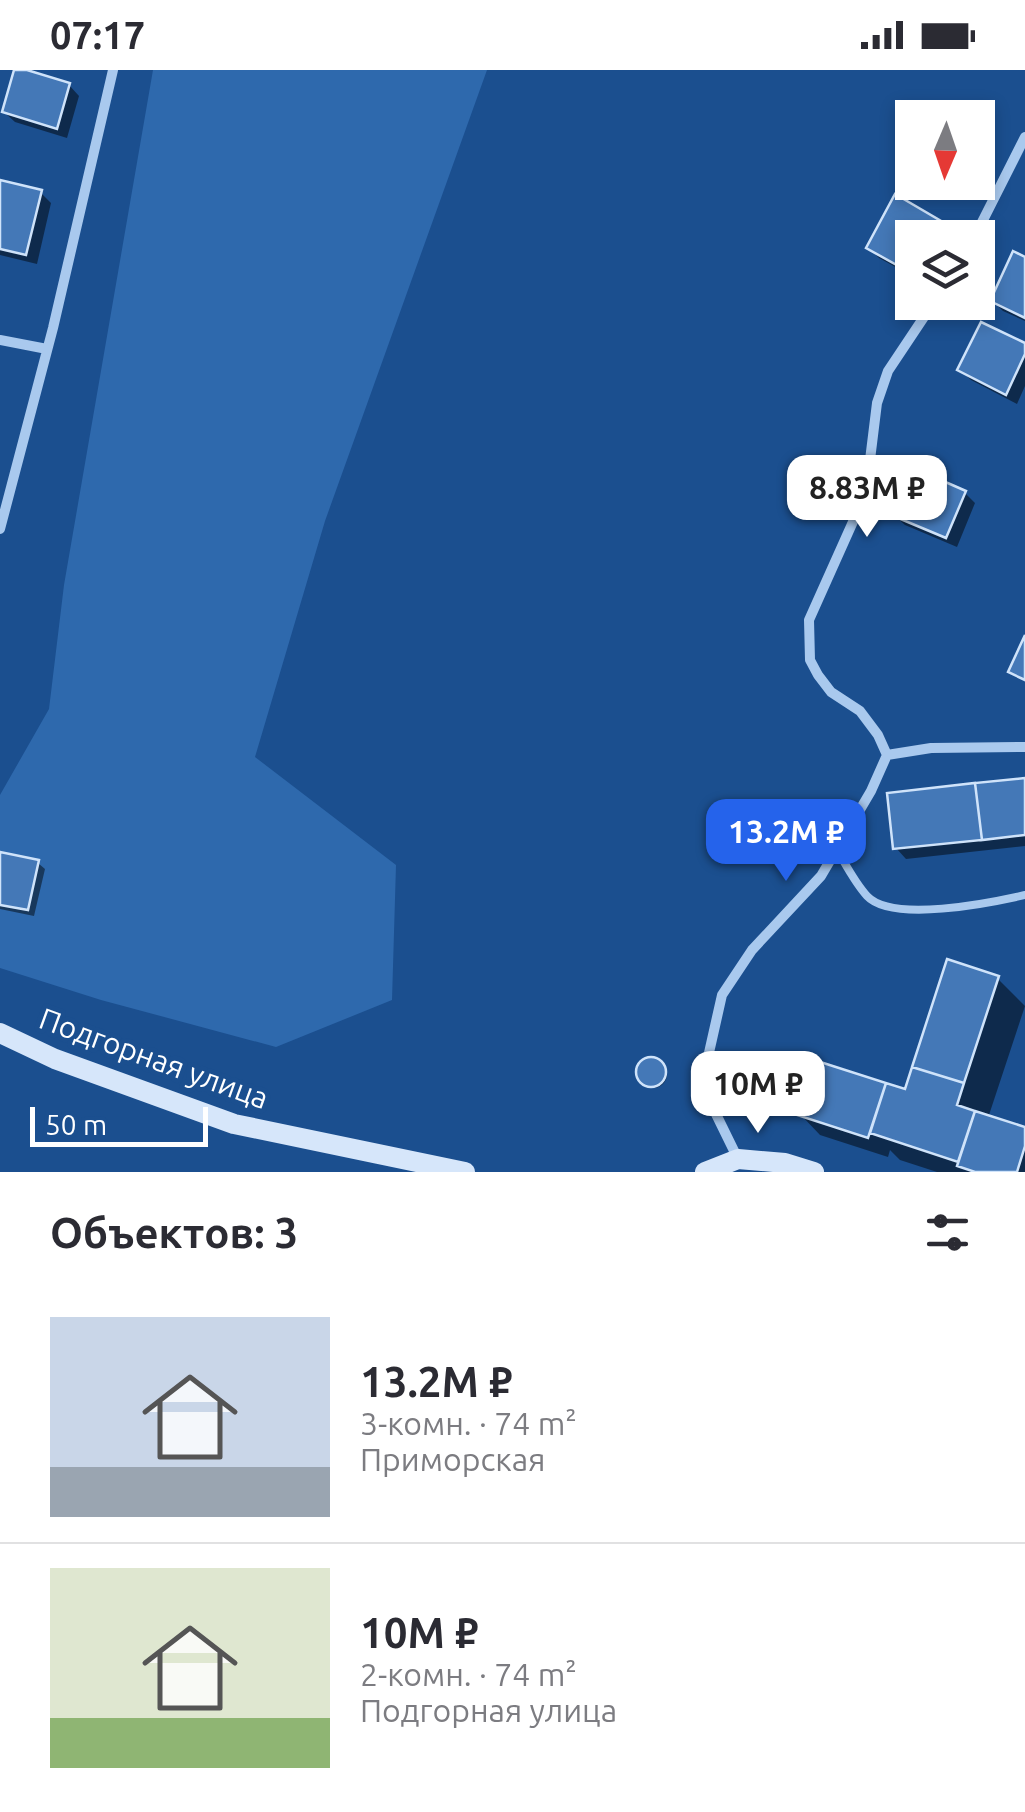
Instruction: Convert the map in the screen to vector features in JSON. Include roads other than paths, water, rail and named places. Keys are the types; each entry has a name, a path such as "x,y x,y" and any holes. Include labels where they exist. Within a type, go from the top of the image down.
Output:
{"street":[{"path":"0,530 114,70"},
{"path":"983,220 1025,137"},
{"path":"887,755 878,734 860,711 831,692 818,674 810,660 809,620 856,515 869,468 877,403 888,370 922,320"},
{"path":"0,340 47,350"},
{"path":"887,755 931,748 1025,747"},
{"path":"738,1159 715,1112 706,1066 722,995 752,950 822,876 887,755"},
{"name":"Подгорная улица","path":"0,1033 55,1059 234,1124 465,1172"},
{"path":"706,1172 738,1159 784,1163 814,1172"}],"lane":[{"path":"837,850 868,898 890,910 984,904 1025,895"}]}
